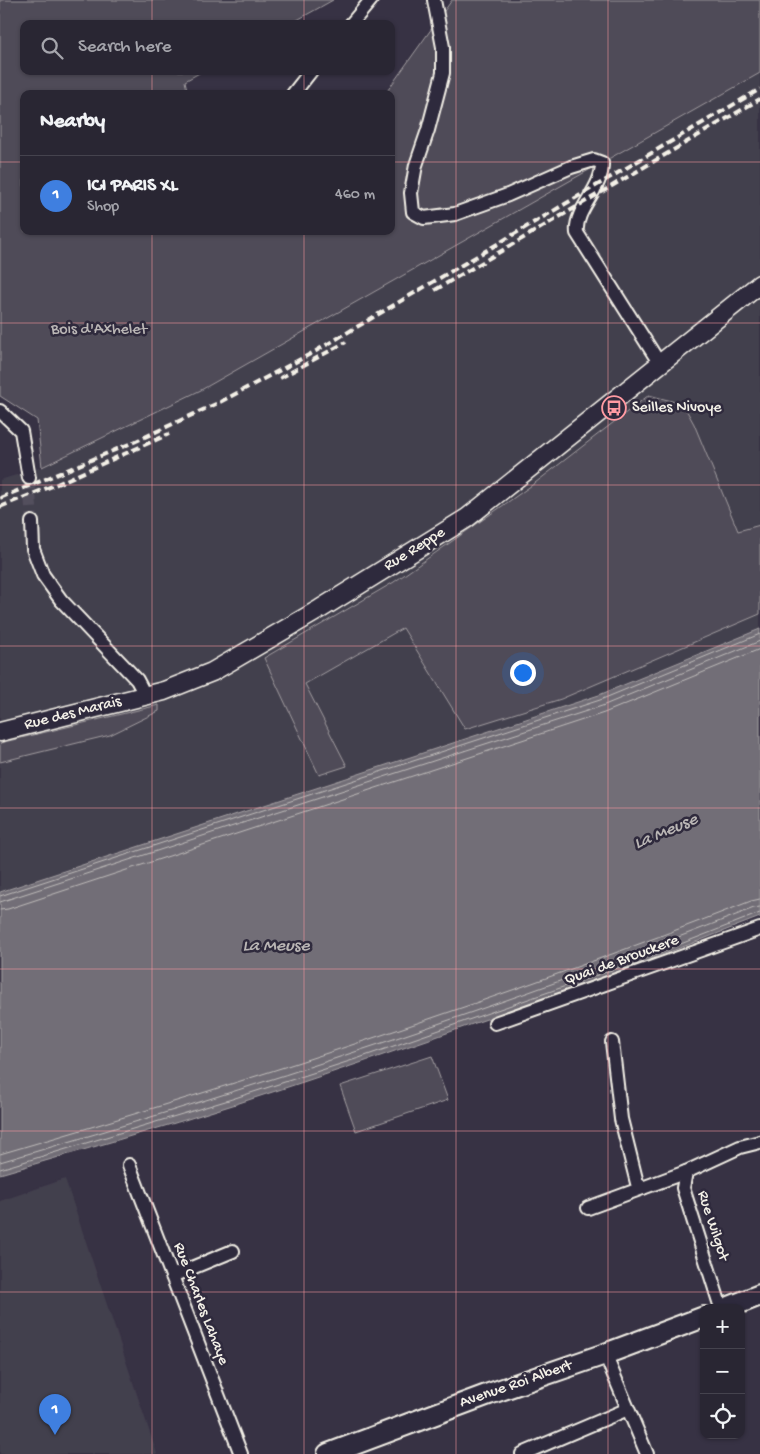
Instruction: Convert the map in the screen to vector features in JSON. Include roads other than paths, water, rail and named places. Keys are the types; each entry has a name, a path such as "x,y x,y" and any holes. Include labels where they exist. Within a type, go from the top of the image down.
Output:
{"main road":[{"name":"Rue Reppe","path":"146,697 212,672 328,604 467,518 760,284"},
{"name":"Rue des Marais","path":"0,732 146,697"},
{"path":"737,1304 760,1295"},
{"name":"Avenue Roi Albert","path":"328,1454 700,1318"}],"street":[{"path":"354,20 371,0"},
{"path":"434,0 443,47 443,73 428,130 416,165 411,193 413,212 424,218 455,214 508,195 571,167 594,160 602,163 602,172 590,199 578,218 576,225 577,233 660,364"},
{"path":"296,90 309,75"},
{"path":"0,411 21,431 29,478"},
{"path":"32,522 33,549 43,575 61,600 136,680 146,697"},
{"name":"Quai de Brouckere","path":"495,1023 760,929"},
{"path":"612,1042 621,1119 637,1183 643,1188"},
{"name":"Rue Wilgot","path":"720,1304 683,1188 686,1172 740,1147 760,1142"},
{"name":"Rue Charles Lahaye","path":"130,1165 241,1454"},
{"path":"588,1208 686,1172"},
{"path":"172,1276 233,1251"},
{"path":"605,1354 647,1454"},
{"path":"522,1454 628,1409"}],"water":[{"name":"La Meuse","path":"760,629 760,917 565,991 368,1060 207,1113 0,1174 0,892 599,695"}],"tunnel":[{"path":"29,478 32,522"}],"railway":[{"path":"0,498 134,442 220,402 316,351 760,89"},
{"path":"435,290 760,99"},
{"path":"280,378 346,342"},
{"path":"0,507 169,434"}],"place":[{"name":"Seilles Nivoye","path":"614,408"},
{"name":"ICI PARIS XL","path":"55,1435"}],"park label":[{"name":"Bois d'Axhelet","path":"99,330"}]}
